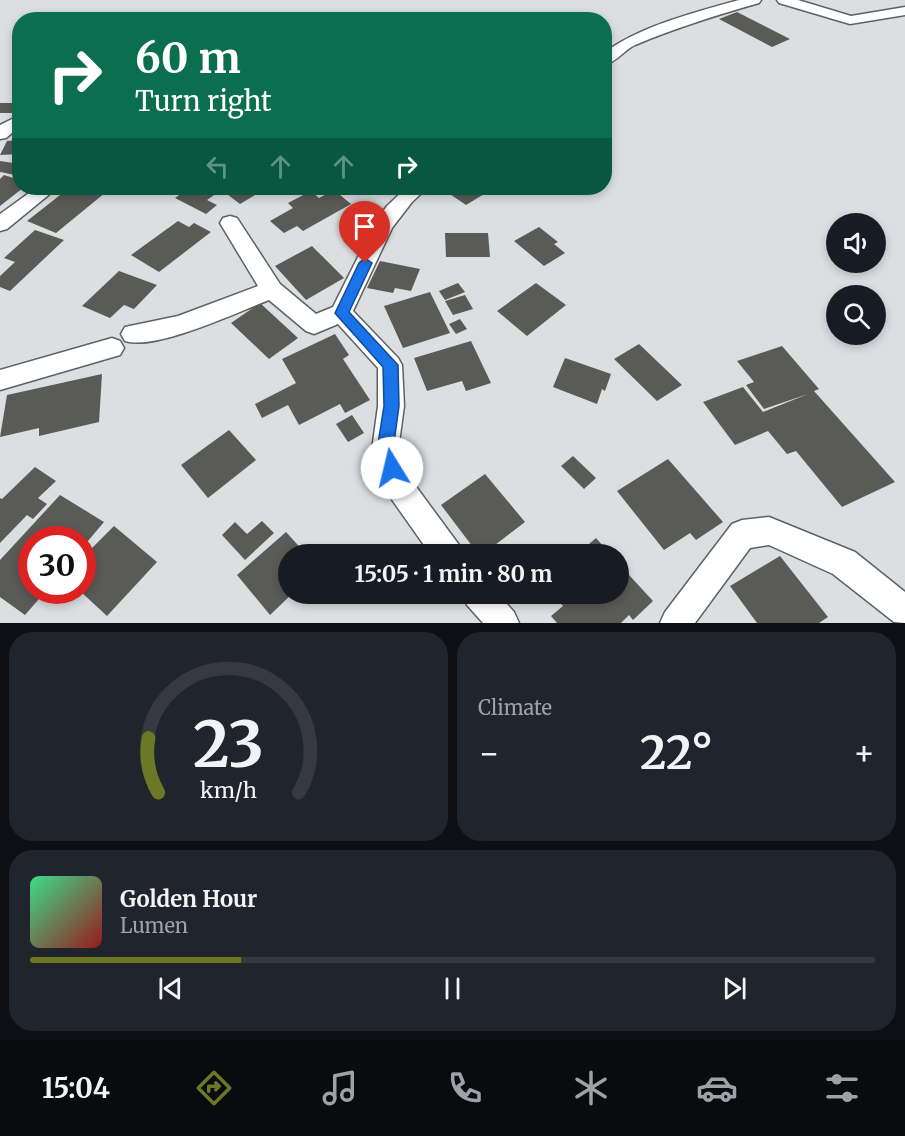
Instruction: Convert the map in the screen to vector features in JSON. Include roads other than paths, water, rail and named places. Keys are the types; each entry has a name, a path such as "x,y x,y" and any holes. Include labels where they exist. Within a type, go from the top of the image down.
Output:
{"street":[{"path":"612,55 627,43 705,14 754,0"},
{"path":"784,0 850,20 905,10"},
{"path":"0,224 39,195"},
{"path":"230,223 272,290 314,325 341,313 381,228 408,195"},
{"path":"133,334 180,325 272,290"},
{"path":"341,313 390,365 391,406 385,450 398,485 441,544"},
{"path":"0,381 112,348"},
{"path":"676,623 742,534 769,531 844,563 905,611"},
{"path":"487,604 503,623"}]}
